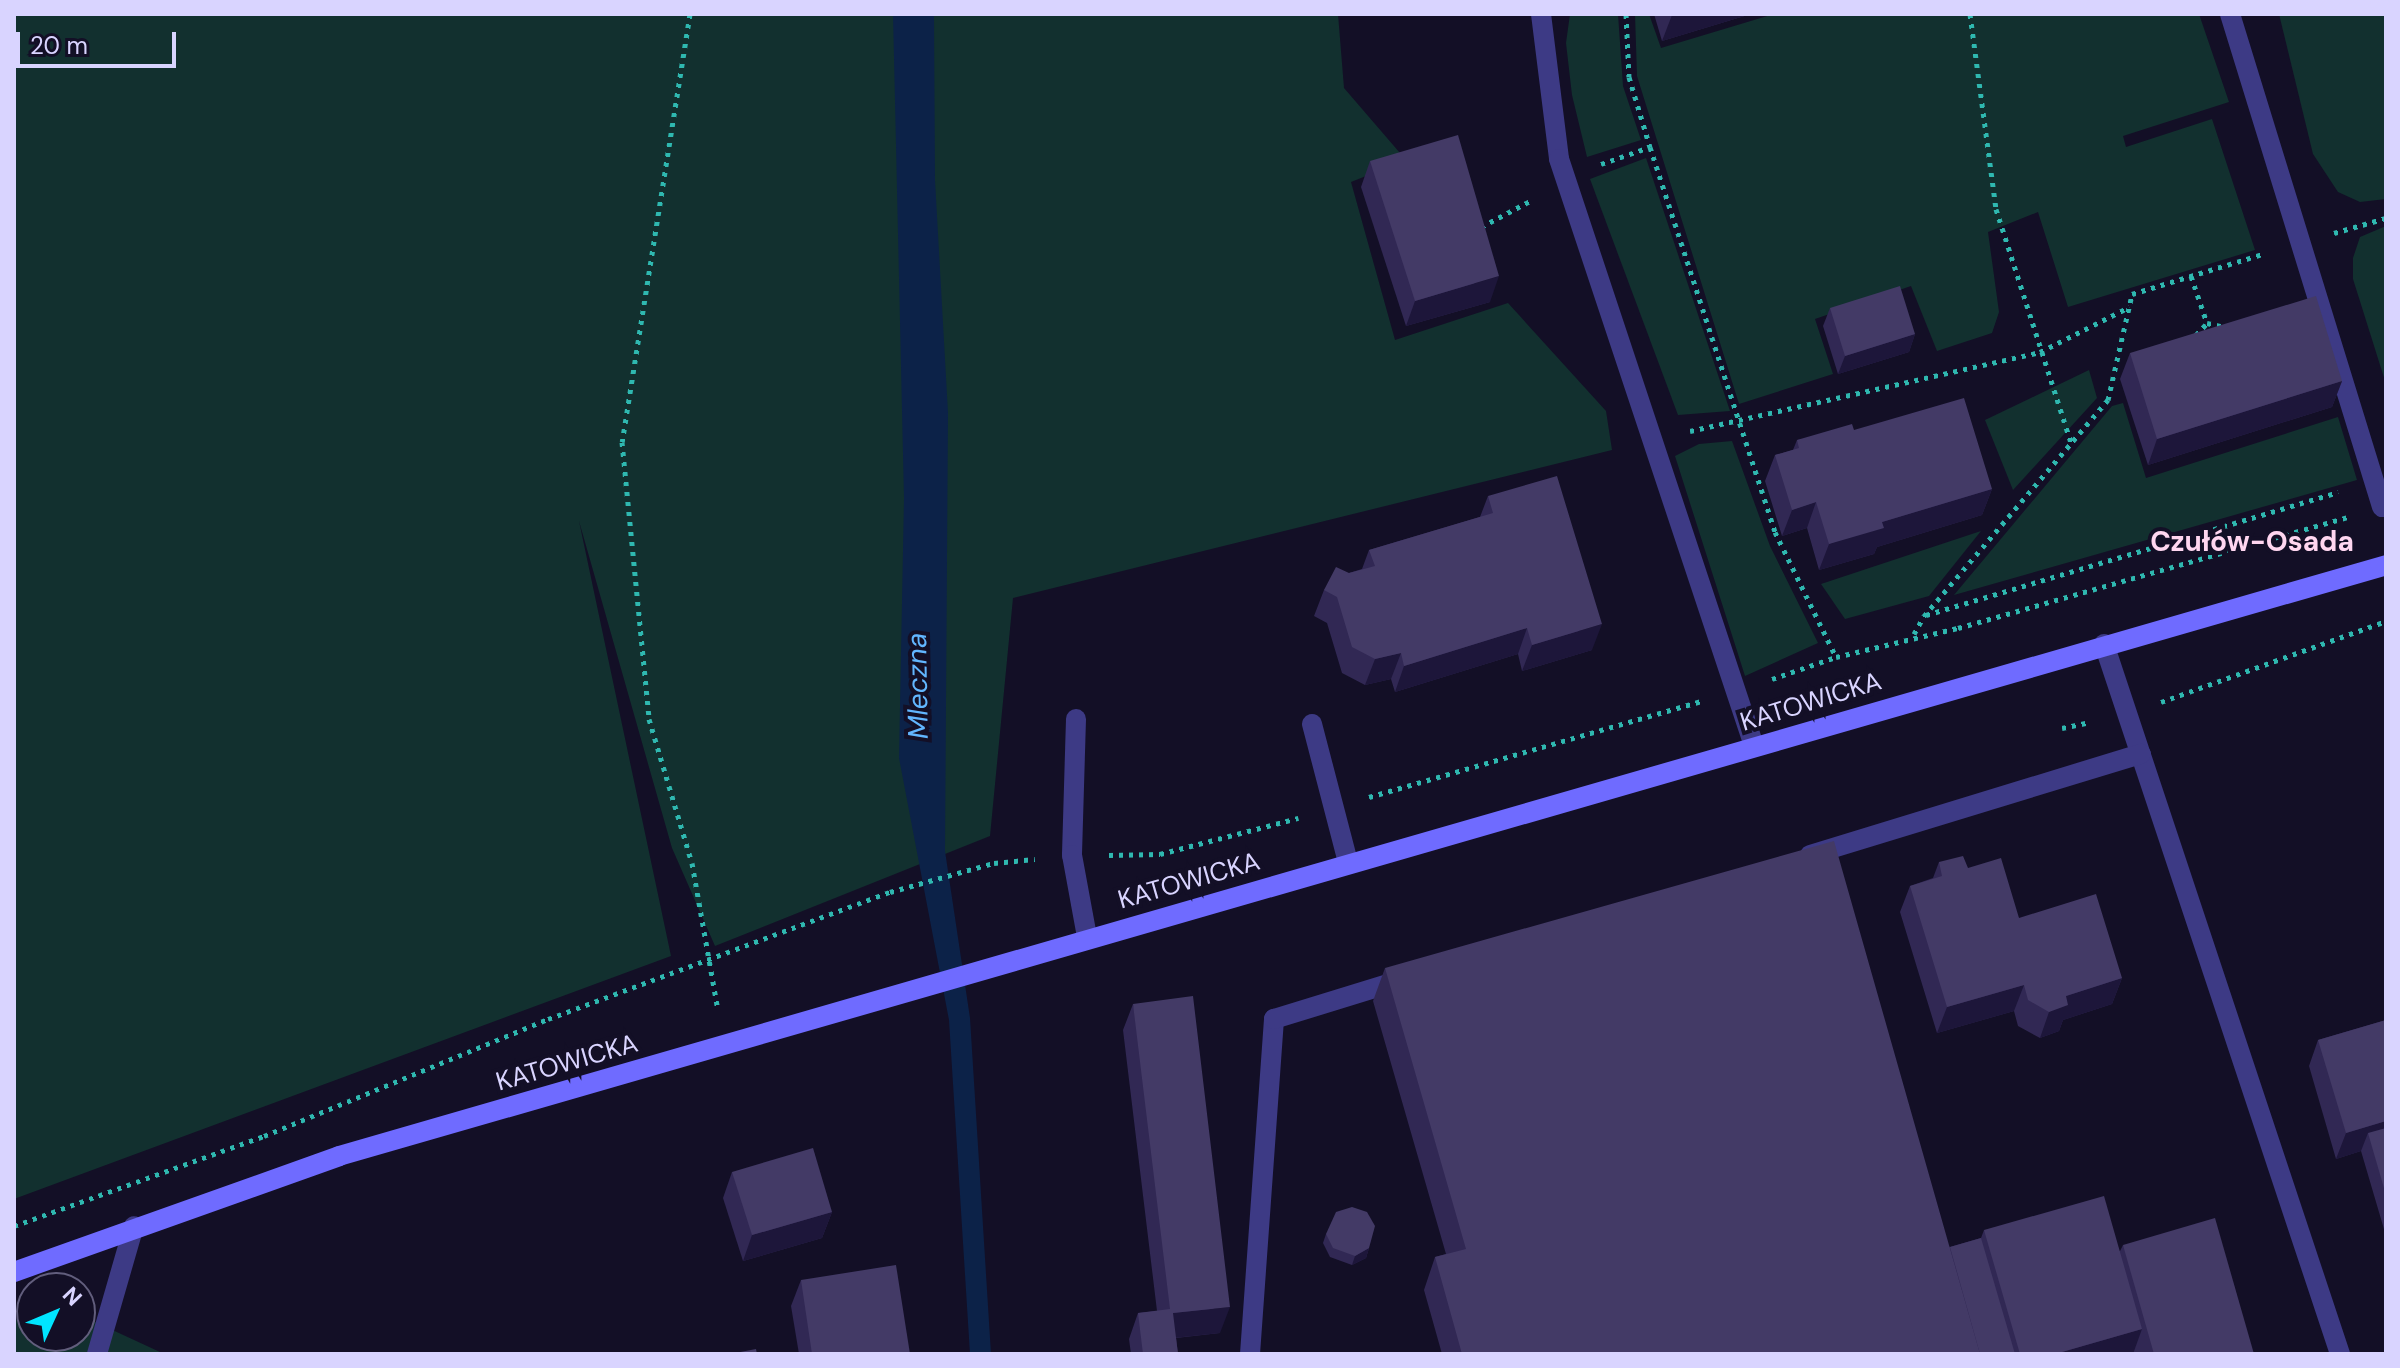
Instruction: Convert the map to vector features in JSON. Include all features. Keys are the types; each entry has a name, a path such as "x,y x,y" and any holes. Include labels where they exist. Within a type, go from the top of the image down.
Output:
{"main road":[{"name":"KATOWICKA","path":"14,1272 134,1226 339,1156 1020,956 2386,565"}],"street":[{"path":"1541,14 1559,159 1754,746"},
{"path":"2230,14 2384,513"},
{"path":"2104,644 2340,1354"},
{"path":"1076,719 1072,855 1087,937"},
{"path":"1312,724 1348,862"},
{"path":"1791,861 2141,754"},
{"path":"1250,1354 1274,1019 1426,972"},
{"path":"97,1354 134,1226"}],"path":[{"path":"690,14 622,442 649,719 692,863 706,962 726,1043"},
{"path":"1626,14 1629,77 1739,423 1775,532 1836,657"},
{"path":"1970,14 1996,209 2071,443"},
{"path":"1470,233 1567,181 1650,147"},
{"path":"1914,635 1924,616 2108,400 2132,294 2386,218"},
{"path":"2191,276 2207,323"},
{"path":"1652,437 1739,423 2040,352 2130,307"},
{"path":"2207,323 2228,328"},
{"path":"2193,338 2207,323"},
{"path":"2116,361 2129,357"},
{"path":"14,1226 264,1136 548,1019 890,892 994,863 1072,855 1160,854 1333,808 1737,691 1836,657 1914,635 1958,628 2384,513 2360,486 1924,616"},
{"path":"2062,728 2128,715 2386,621"}],"green space":[{"path":"14,14 1338,14 1344,88 1406,160 1351,182 1395,340 1508,303 1606,411 1612,450 1013,598 990,836 715,946 672,848 579,521 671,956 14,1199"},
{"path":"1570,14 1618,14 1623,86 1641,140 1587,157 1572,95 1566,43"},
{"path":"1635,14 1649,14 1661,48 1774,14 2199,14 2229,102 2123,136 2126,147 2212,119 2255,250 2068,307 2038,212 1988,232 1999,312 1992,333 1937,351 1911,286 1815,319 1833,374 1739,404 1637,76"},
{"path":"2279,14 2386,14 2386,199 2360,202 2338,192 2313,154"},
{"path":"1646,158 1730,411 1678,415 1590,179"},
{"path":"2386,226 2386,384 2353,279 2353,258 2360,237"},
{"path":"2089,370 2097,398 2013,490 1985,420"},
{"path":"2123,403 2146,478 2338,417 2357,480 1954,595 2112,406"},
{"path":"1732,441 1770,546 1818,643 1745,676 1675,456 1699,444"},
{"path":"1981,531 1929,596 1845,619 1821,584"},
{"path":"14,1321 16,1352 96,1352 96,1322 160,1352 216,1354 14,1354"}],"water":[{"name":"Mleczna","path":"893,14 934,14 935,180 948,413 945,851 970,1018 991,1354 970,1354 949,1020 899,758 904,498"}],"building":[{"path":"1458,135 1499,276 1415,301 1370,161"},
{"path":"1900,286 1915,334 1845,356 1830,308"},
{"path":"2316,296 2342,381 2157,439 2130,353"},
{"path":"1964,398 1992,489 1882,522 1884,528 1829,544 1816,502 1792,510 1775,455 1799,448 1797,440 1852,424 1854,430"},
{"path":"1557,476 1602,624 1532,645 1527,628 1404,666 1401,653 1375,659 1352,647 1337,597 1324,590 1336,567 1349,573 1375,566 1369,550 1493,513 1488,496"},
{"path":"1834,841 1980,1354 1462,1354 1435,1257 1466,1249 1385,968"},
{"path":"1963,856 1968,868 2001,858 2019,918 2096,894 2122,978 2066,996 2068,1005 2049,1012 2028,1000 2024,985 1947,1007 1910,886 1942,876 1939,862"},
{"path":"1193,996 1230,1307 1173,1313 1178,1354 1143,1354 1138,1313 1170,1309 1133,1004"},
{"path":"2386,1020 2386,1121 2346,1133 2318,1040"},
{"path":"2386,1128 2386,1195 2368,1133"},
{"path":"813,1148 832,1212 752,1235 732,1172"},
{"path":"2104,1196 2142,1329 2055,1354 2020,1354 1984,1230"},
{"path":"1352,1207 1367,1212 1375,1226 1369,1248 1355,1256 1333,1248 1326,1234 1336,1212"},
{"path":"2215,1218 2254,1354 2154,1354 2123,1245"},
{"path":"1981,1238 2015,1354 1980,1354 1950,1247"},
{"path":"896,1265 910,1354 812,1354 801,1280"},
{"path":"756,1349 757,1354 730,1354"}],"district":[{"name":"Czułów-Osada","path":"2252,542"}]}
